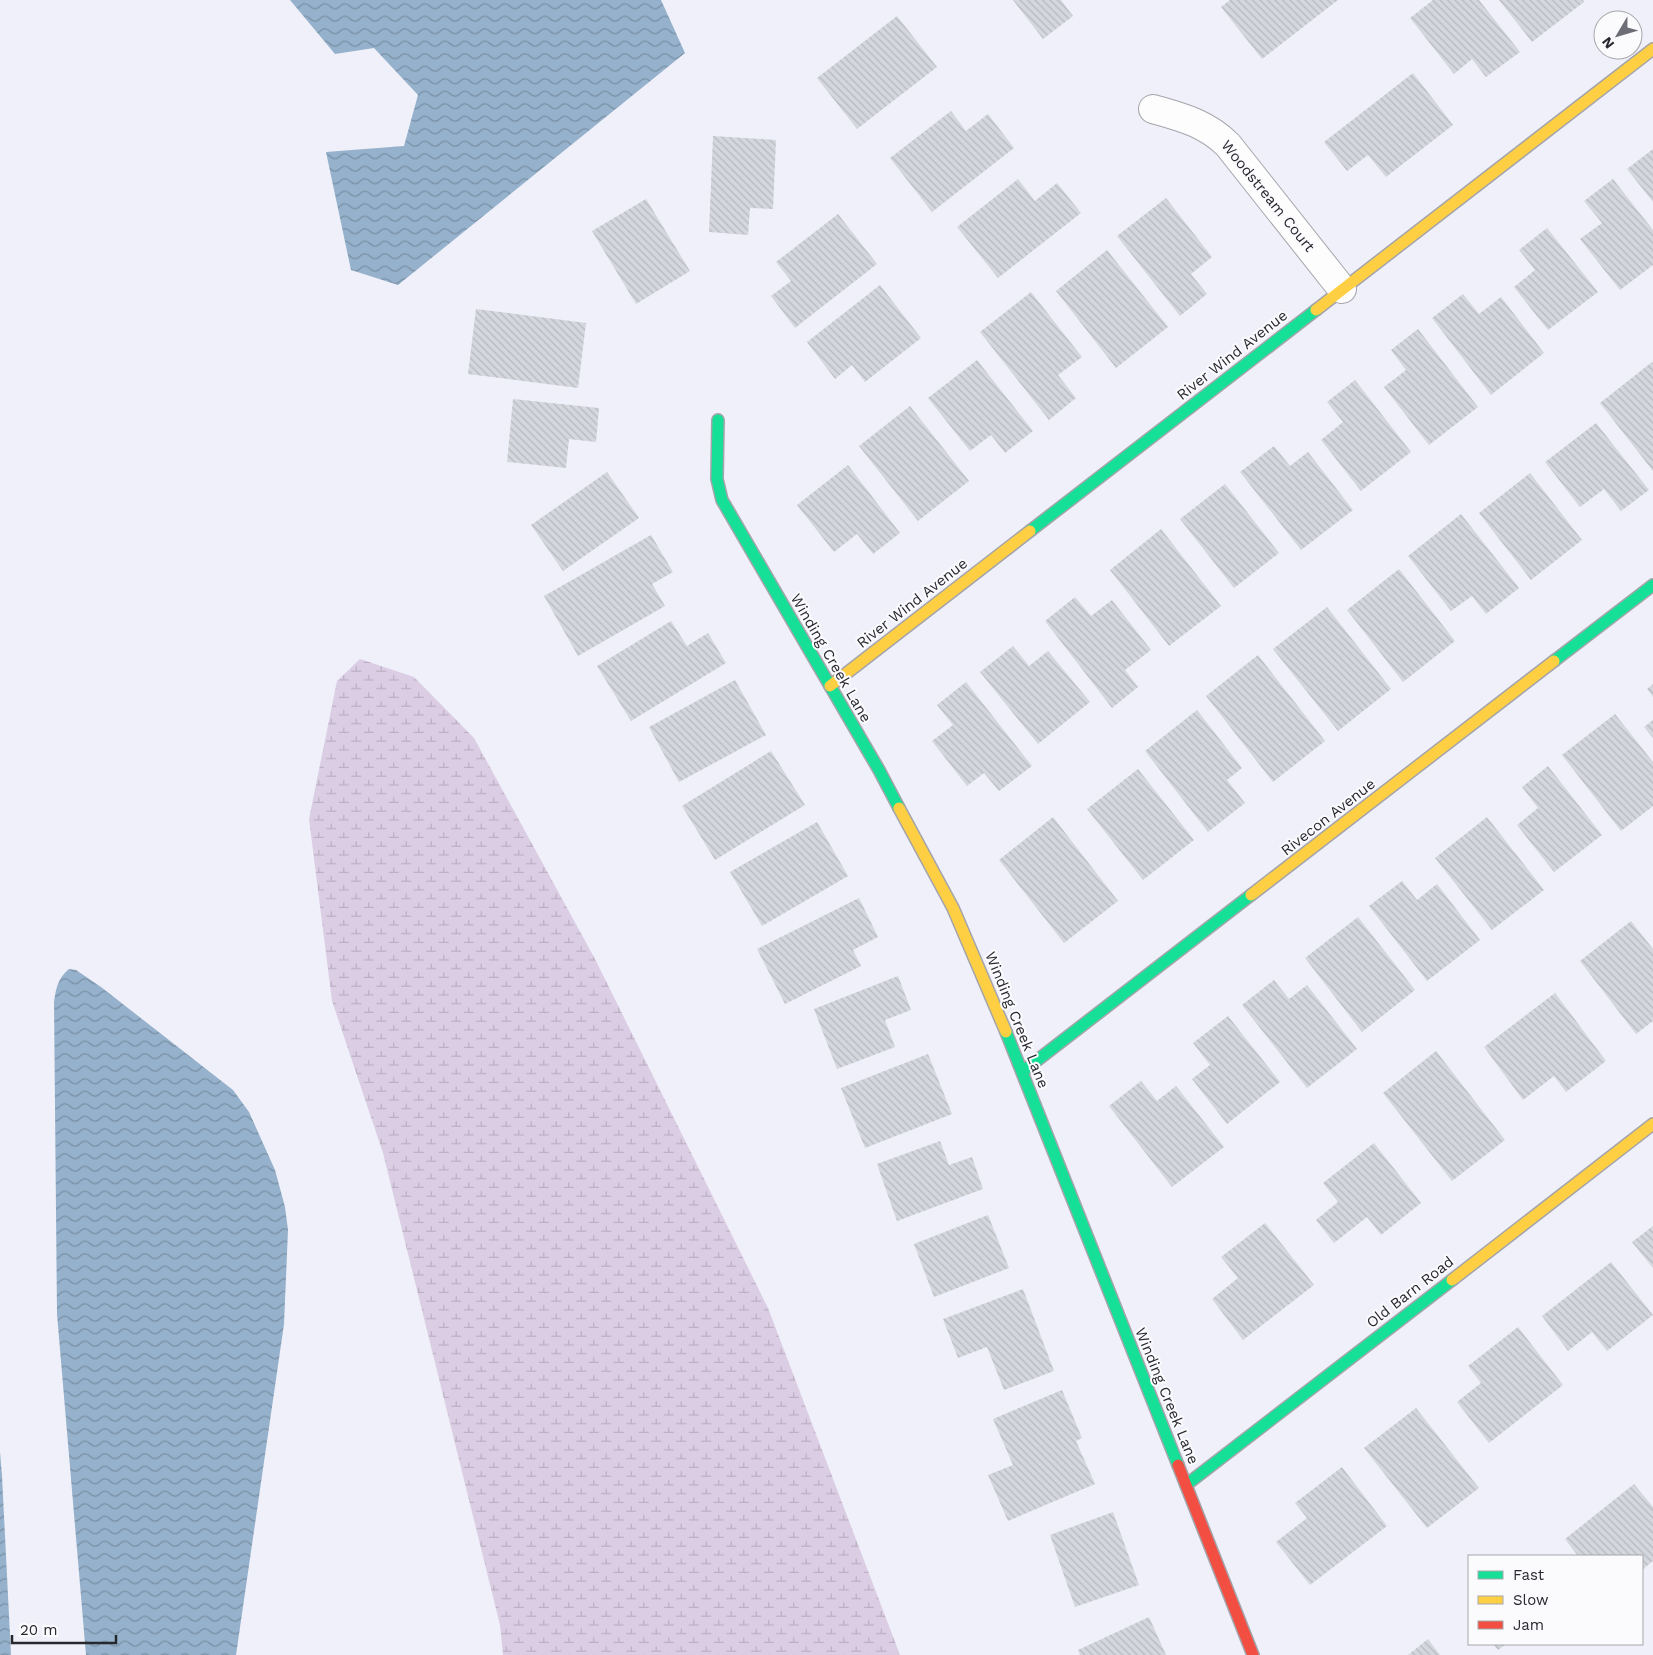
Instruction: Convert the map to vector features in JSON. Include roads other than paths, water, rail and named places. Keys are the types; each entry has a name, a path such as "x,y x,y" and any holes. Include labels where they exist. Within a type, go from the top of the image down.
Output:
{"street":[{"name":"River Wind Avenue","path":"830,686 1653,49"},
{"name":"Woodstream Court","path":"1153,108 1195,122 1218,134 1228,144 1342,289"},
{"name":"Winding Creek Lane","path":"718,420 717,479 722,500 879,770 953,908 996,1006 1253,1655"},
{"name":"Rivecon Avenue","path":"1022,1072 1653,586"},
{"name":"Old Barn Road","path":"1186,1485 1653,1124"}],"water":[{"path":"290,0 661,0 685,53 398,285 351,270 326,152 404,146 418,95 374,48 335,54"},
{"path":"69,969 76,970 101,987 233,1090 249,1112 275,1170 285,1207 288,1230 284,1324 236,1655 86,1655 57,1314 54,1002 58,984 62,976"},
{"path":"0,1452 2,1476 11,1655 0,1655"}]}
